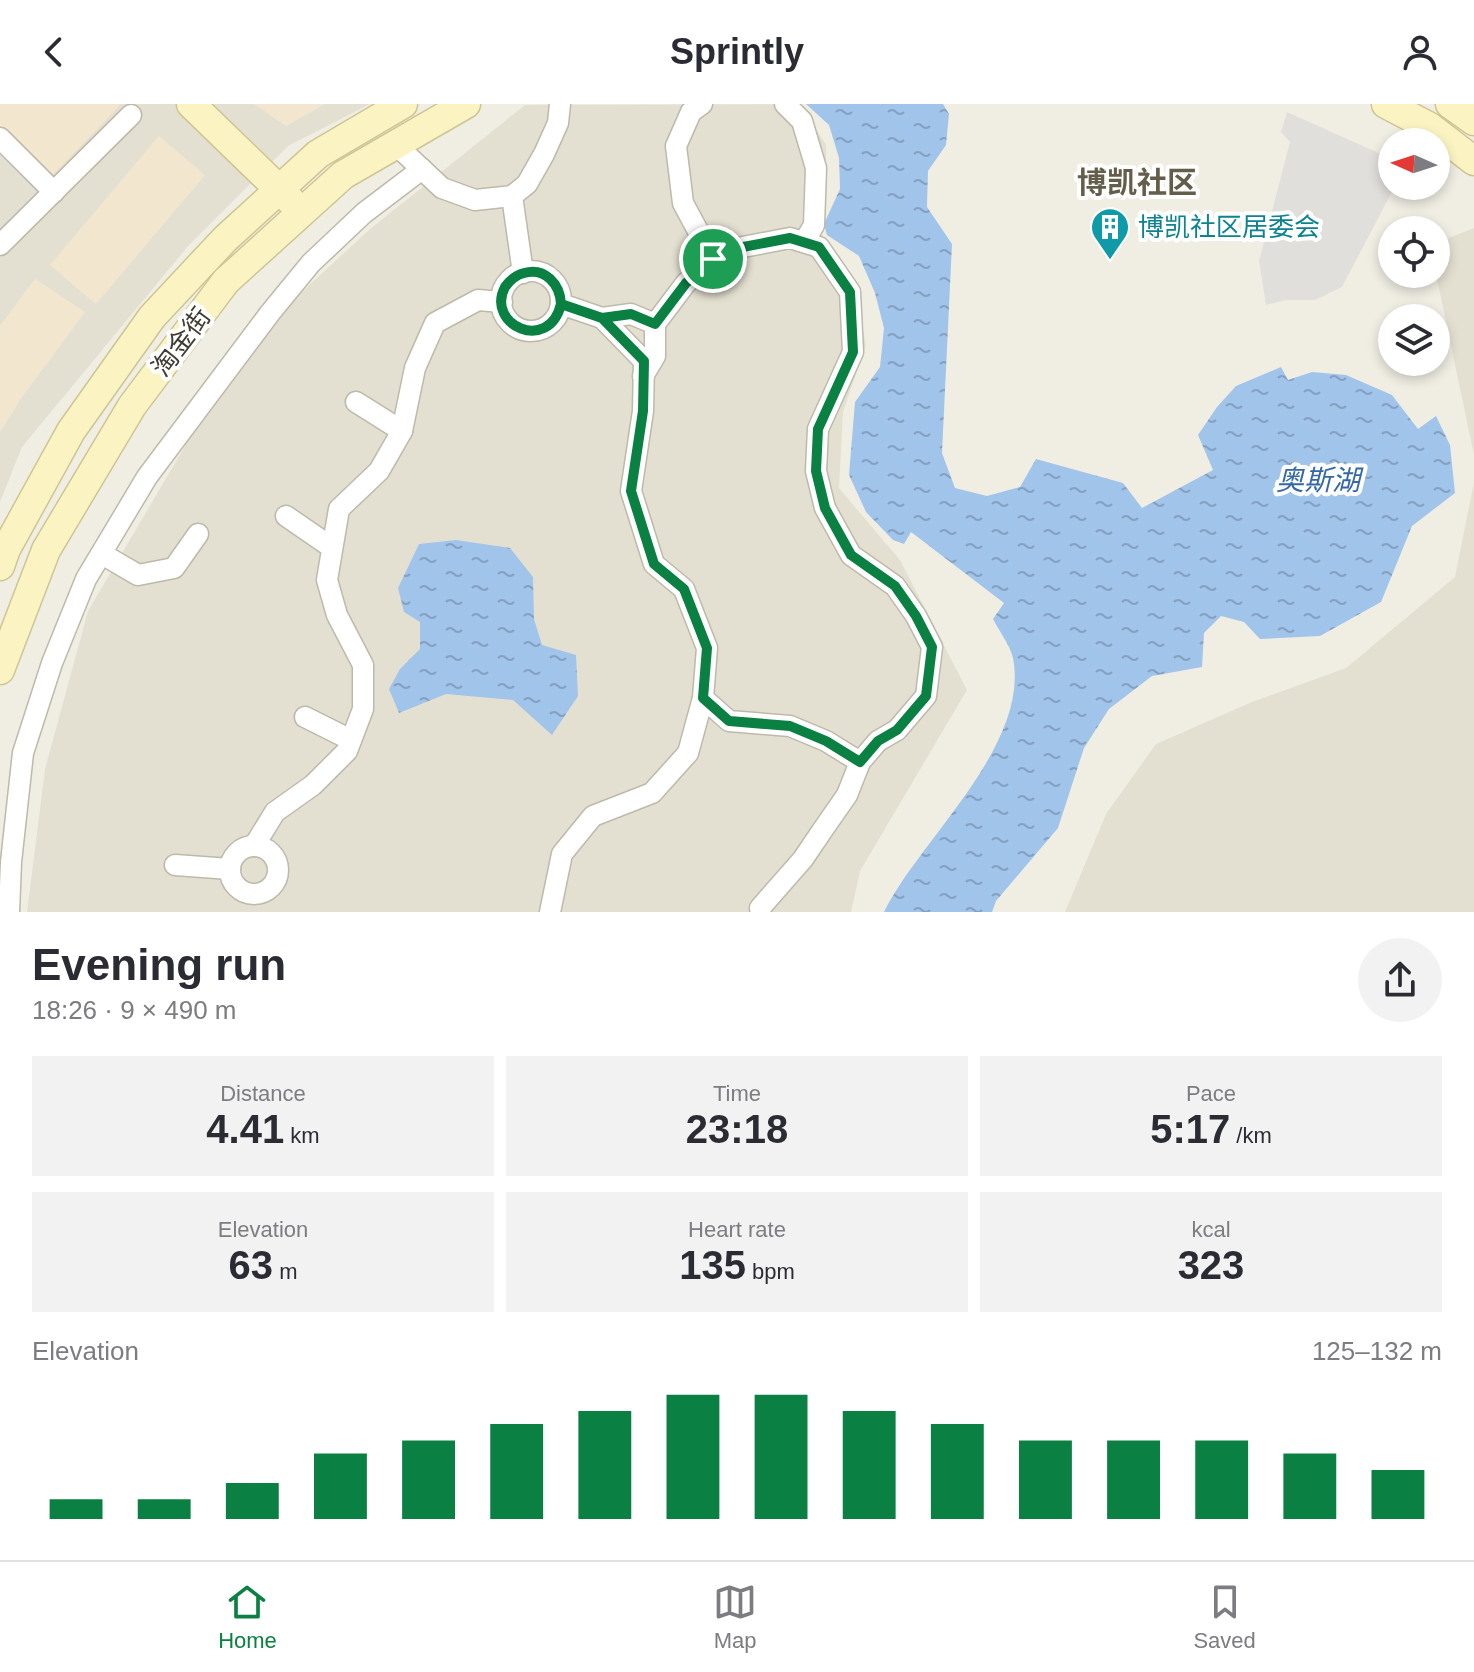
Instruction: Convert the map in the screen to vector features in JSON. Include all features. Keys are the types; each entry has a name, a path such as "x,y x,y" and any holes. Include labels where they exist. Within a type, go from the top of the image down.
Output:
{"street":[{"path":"191,104 302,213"},
{"name":"淘金街","path":"0,566 6,549 71,431 152,317 225,239 318,154 403,104"},
{"name":"淘金街","path":"0,670 46,550 132,406 226,281 343,175 466,104"},
{"path":"395,144 442,188 475,200 512,196 527,184 544,154 558,123 560,104"},
{"path":"702,104 691,112 676,146 683,203 713,259"},
{"path":"785,104 802,121 816,168 814,225 804,242"},
{"path":"1386,104 1430,127 1474,161"},
{"path":"1450,104 1474,121"},
{"path":"0,245 131,115"},
{"path":"0,138 54,192"},
{"path":"9,912 23,753 52,663 86,579 147,477 241,350 311,263 364,213 422,169"},
{"path":"512,196 523,273"},
{"path":"643,376 655,356 655,324 686,283 722,251 790,238 819,247 850,292 853,352 818,429 816,471 825,508 851,555 895,586 932,647 926,696 897,730 878,741 860,762 847,795 803,859 759,911"},
{"path":"523,273 542,273 550,278 560,294 561,304 553,322 535,331 525,331 508,320 502,302 507,284 523,273"},
{"path":"254,846 275,812 313,785 347,751 363,709 363,665 334,603 327,580 339,509 379,471 402,431 415,368 435,323 478,300 502,302"},
{"path":"561,304 602,318 631,314 655,324"},
{"path":"550,912 562,854 593,816 652,793 688,753 703,698 707,648 684,589 654,564 631,491 643,411 644,361 602,318"},
{"path":"356,402 402,431"},
{"path":"286,516 331,547"},
{"path":"102,554 138,575 174,568 198,534"},
{"path":"703,698 729,721 790,726 826,741 860,762"},
{"path":"305,717 351,740"},
{"path":"254,846 262,847 275,856 279,871 273,886 260,894 254,903 237,888 230,869 233,857 239,851 254,846"},
{"path":"175,865 230,869"}],"shaded area":[{"path":"0,104 370,104 288,146 189,245 22,447 0,502"},
{"path":"0,104 120,105 48,180 0,132"},
{"path":"254,104 325,104 286,126"},
{"path":"800,104 826,145 826,195 819,237 850,272 866,345 843,412 839,488 900,560 967,690 860,871 851,912 27,912 45,769 88,611 188,441 292,301 370,229 525,105"},
{"path":"1287,112 1378,153 1378,200 1388,200 1342,287 1315,300 1286,300 1266,305 1259,261 1290,142 1281,132"},
{"path":"159,136 205,175 96,304 50,265"},
{"path":"1474,228 1474,455 1450,341 1450,304 1442,304 1439,288 1450,288 1450,237"},
{"path":"35,279 85,312 0,432 0,326"},
{"path":"1474,482 1474,912 1065,912 1106,814 1156,744 1252,702 1346,668 1455,577"}],"water":[{"name":"奥斯湖","path":"806,104 943,104 949,114 946,145 928,171 927,207 952,244 942,453 955,488 987,496 1020,487 1036,459 1123,483 1142,508 1213,470 1198,435 1236,386 1281,367 1288,380 1312,372 1346,375 1392,395 1418,429 1436,416 1450,445 1455,493 1412,526 1381,602 1320,636 1260,639 1244,622 1221,616 1204,633 1202,667 1152,676 1109,709 1084,748 1058,828 996,901 992,912 884,912 989,758 1005,725 1014,691 1013,658 993,619 1004,603 911,532 904,544 893,540 866,512 849,475 855,402 880,367 884,328 875,293 859,256 827,235 824,224 840,189 839,158 829,125"},
{"path":"456,540 510,548 533,577 534,619 542,645 576,655 578,696 552,735 513,700 446,694 399,713 389,689 400,669 420,649 420,622 404,612 398,588 419,544"}],"place":[{"name":"博凯社区居委会","path":"1110,261"}],"district":[{"name":"博凯社区","path":"1137,182"}],"route":[{"path":"713,259 686,283 655,324 631,314 602,318 561,304 553,322 545,328 525,331 508,320 503,311 503,292 514,277 523,273 542,273 556,285 561,304 602,318 644,361 643,411 631,491 654,564 684,589 707,648 703,698 729,721 790,726 826,741 860,762 878,741 897,730 926,696 932,647 895,586 851,555 825,508 816,471 818,429 853,352 850,292 819,247 790,238 722,251 713,259"}]}
